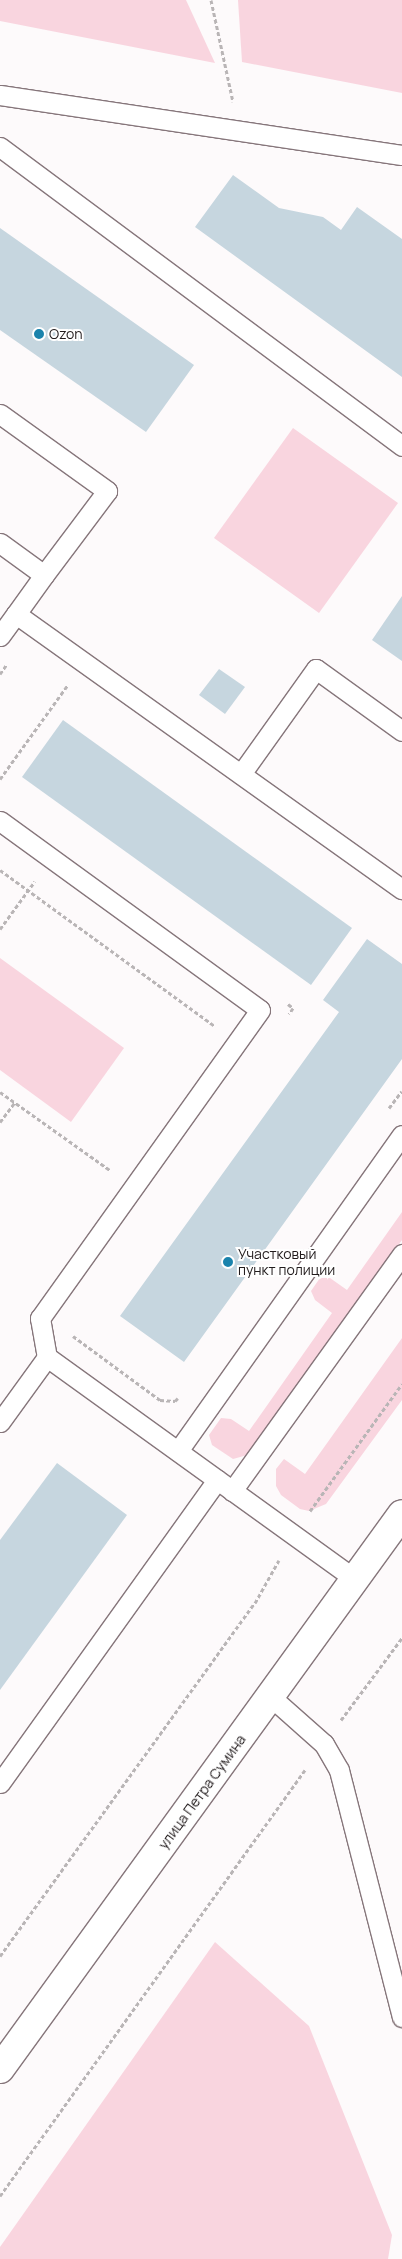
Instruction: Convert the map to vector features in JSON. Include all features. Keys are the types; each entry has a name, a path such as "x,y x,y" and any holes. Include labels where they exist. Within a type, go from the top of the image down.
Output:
{"street":[{"name":"улица Петра Сумина","path":"0,2069 402,1514"}],"lane":[{"path":"0,95 402,154"},
{"path":"0,147 402,446"},
{"path":"0,414 107,491 0,636"},
{"path":"0,543 44,575"},
{"path":"16,614 402,889"},
{"path":"241,774 316,669 402,731"},
{"path":"0,821 260,1010 40,1318 47,1357 356,1580"},
{"path":"178,1452 402,1135"},
{"path":"0,1783 402,1254"},
{"path":"0,1422 47,1357"},
{"path":"271,1697 324,1744 339,1770 402,2017"}],"path":[{"path":"211,0 239,130"},
{"path":"0,779 71,680"},
{"path":"0,929 51,858"},
{"path":"0,870 238,1042"},
{"path":"285,1002 293,1008 287,1016"},
{"path":"0,1092 134,1188"},
{"path":"0,1122 14,1102"},
{"path":"70,1328 74,1338 160,1400 175,1401"},
{"path":"0,1956 255,1603 293,1534 402,1384"},
{"path":"0,2196 402,1638"}],"shaded area":[{"path":"0,0 186,0 215,63 0,21"},
{"path":"238,0 402,0 402,93 242,62"},
{"path":"293,428 398,503 319,613 214,538"},
{"path":"0,958 124,1048 71,1122 0,1070"},
{"path":"402,1212 402,1240 251,1454 233,1459 212,1445 209,1435 221,1418 231,1419 249,1431 332,1313 315,1300 311,1291 320,1278 330,1278 347,1290"},
{"path":"402,1338 402,1400 326,1504 309,1511 300,1509 281,1495 276,1486 276,1469 284,1459 305,1474"},
{"path":"215,1942 309,2026 392,2235 388,2259 0,2259 0,2247"}],"building":[{"path":"233,175 279,208 323,217 341,230 357,207 402,239 402,377 195,227"},
{"path":"0,228 194,365 146,432 0,330"},
{"path":"402,596 402,661 372,640"},
{"path":"219,669 245,687 225,714 199,695"},
{"path":"63,720 352,928 311,985 22,777"},
{"path":"367,939 402,964 402,1059 184,1362 120,1316 339,1012 323,1000"},
{"path":"57,1463 127,1515 0,1690 0,1540"}],"place":[{"name":"Ozon","path":"39,334"},
{"name":"Участковый пункт полиции","path":"228,1262"}]}
